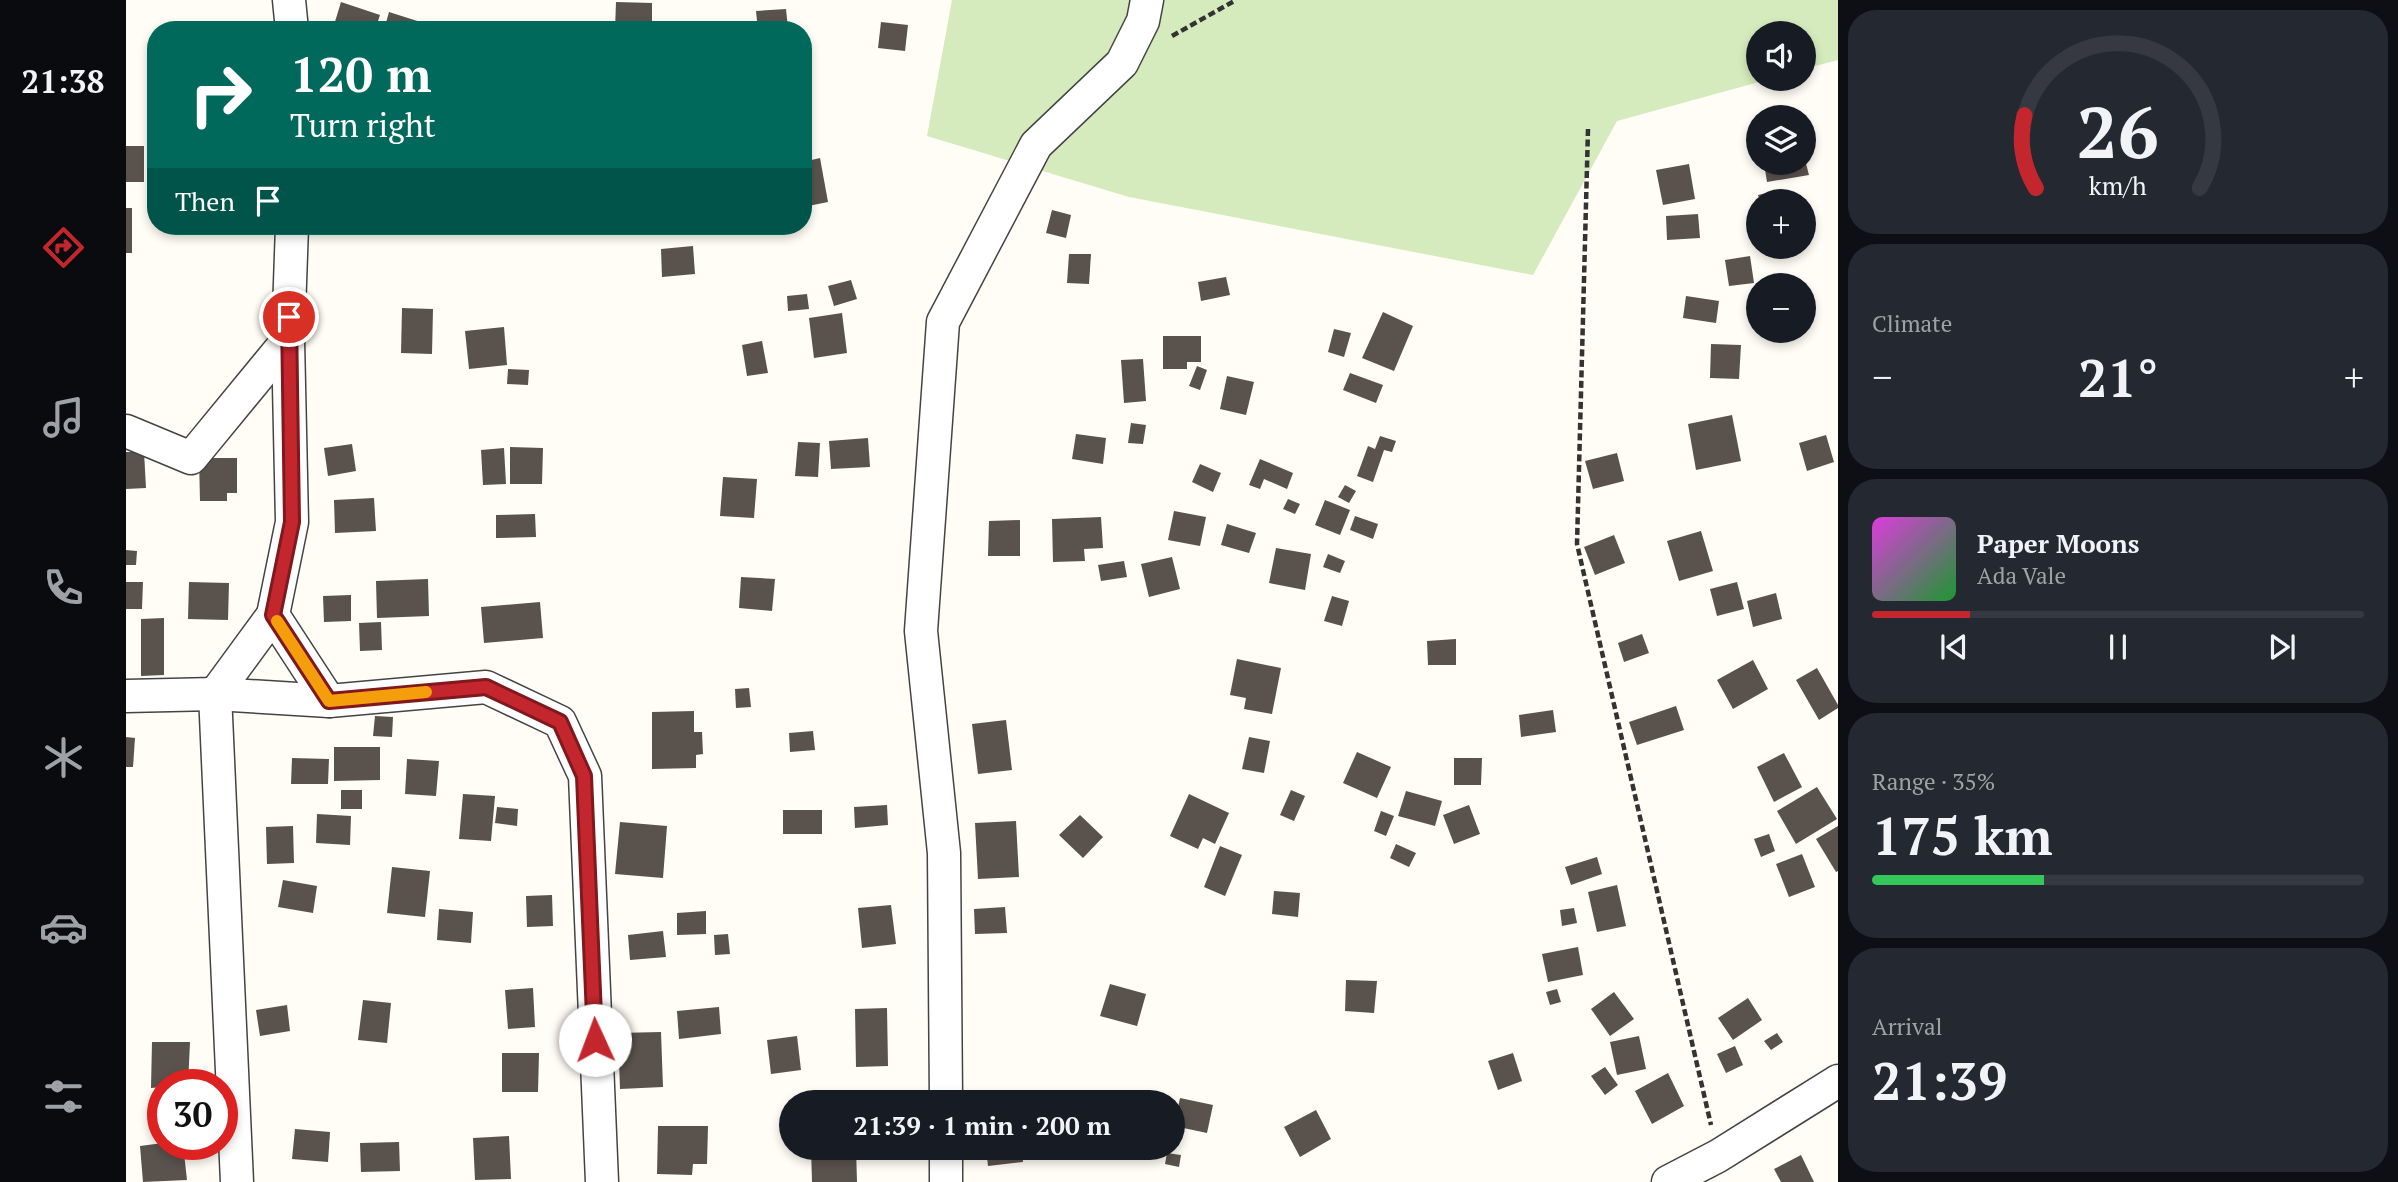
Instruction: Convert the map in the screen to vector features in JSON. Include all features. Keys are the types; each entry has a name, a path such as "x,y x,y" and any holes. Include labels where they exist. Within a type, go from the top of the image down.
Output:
{"street":[{"path":"289,0 291,21"},
{"path":"946,1090 944,853 921,631 943,321 1036,145 1122,63 1143,21 1147,0"},
{"path":"237,1182 215,694 273,615 292,522 288,340 292,235"},
{"path":"126,432 191,458 288,340"},
{"path":"273,615 329,701"},
{"path":"126,696 215,694 329,701 486,687 560,722 584,776 602,1182"},
{"path":"1668,1182 1718,1156 1838,1081"},
{"path":"946,1160 946,1182"}],"path":[{"path":"1168,38 1237,0"},
{"path":"1588,129 1577,544 1718,1156"}],"green space":[{"path":"952,0 1838,0 1838,60 1816,66 1816,21 1746,21 1746,86 1617,121 1533,275 1129,197 927,136"}],"building":[{"path":"341,2 380,15 378,21 335,21"},
{"path":"616,2 652,3 652,21 615,21"},
{"path":"786,9 787,21 757,21 756,11"},
{"path":"389,12 417,21 386,21"},
{"path":"881,22 908,25 905,51 878,48"},
{"path":"126,146 144,146 144,182 126,182"},
{"path":"820,158 828,202 812,205 812,160"},
{"path":"1689,164 1695,199 1663,205 1656,170"},
{"path":"1766,175 1809,175 1767,182"},
{"path":"126,208 132,208 132,253 126,253"},
{"path":"1052,210 1071,215 1066,238 1046,233"},
{"path":"1698,214 1700,238 1667,240 1666,216"},
{"path":"693,246 695,274 662,277 661,249"},
{"path":"1069,254 1091,254 1089,284 1067,283"},
{"path":"1746,257 1750,259 1753,273 1746,273 1746,284 1729,286 1725,260"},
{"path":"1226,277 1230,295 1201,301 1198,282"},
{"path":"851,280 857,299 834,306 828,286"},
{"path":"807,294 809,309 788,311 787,296"},
{"path":"1686,296 1719,301 1716,323 1683,318"},
{"path":"402,308 433,309 432,354 401,353"},
{"path":"1383,312 1413,326 1394,371 1362,358"},
{"path":"842,313 847,353 814,358 809,318"},
{"path":"504,327 507,365 469,369 465,331"},
{"path":"1334,329 1351,333 1344,357 1328,352"},
{"path":"1163,336 1201,336 1201,362 1187,362 1187,369 1163,369"},
{"path":"762,341 768,373 747,376 742,345"},
{"path":"1711,344 1741,345 1739,379 1710,378"},
{"path":"1143,359 1146,401 1124,403 1121,360"},
{"path":"1197,366 1207,370 1200,390 1189,386"},
{"path":"508,369 529,370 528,385 507,384"},
{"path":"1350,373 1383,385 1376,403 1343,390"},
{"path":"1227,376 1254,382 1246,415 1220,409"},
{"path":"1732,415 1741,461 1696,470 1688,424"},
{"path":"1131,423 1146,425 1143,444 1128,443"},
{"path":"1076,434 1106,438 1103,464 1072,459"},
{"path":"1826,435 1834,462 1807,471 1799,443"},
{"path":"1380,436 1396,441 1392,452 1384,450 1373,482 1357,476 1368,446 1375,449"},
{"path":"868,438 870,467 831,469 829,441"},
{"path":"798,442 820,443 818,477 795,476"},
{"path":"352,444 356,471 328,476 324,448"},
{"path":"510,447 543,448 542,484 510,484"},
{"path":"504,448 506,484 483,485 481,450"},
{"path":"126,452 144,452 146,488 126,489"},
{"path":"1617,453 1624,481 1593,489 1585,461"},
{"path":"199,458 237,458 237,493 227,493 227,501 200,501"},
{"path":"1260,459 1293,473 1287,489 1264,479 1260,489 1249,485"},
{"path":"1200,464 1221,473 1213,492 1192,482"},
{"path":"723,477 757,479 754,518 720,516"},
{"path":"1345,485 1356,491 1349,503 1338,497"},
{"path":"374,498 376,531 335,533 334,500"},
{"path":"1288,499 1300,504 1295,514 1283,509"},
{"path":"1325,500 1350,510 1340,535 1315,525"},
{"path":"1174,511 1206,517 1200,546 1168,540"},
{"path":"535,514 536,537 496,538 496,515"},
{"path":"1355,516 1378,524 1373,539 1350,530"},
{"path":"1101,517 1103,548 1084,549 1085,561 1053,562 1052,519"},
{"path":"1020,520 1020,556 988,556 989,521"},
{"path":"1227,524 1256,533 1249,553 1221,545"},
{"path":"1701,531 1713,571 1679,581 1667,541"},
{"path":"1614,535 1625,563 1595,575 1584,547"},
{"path":"1276,548 1311,554 1305,590 1269,583"},
{"path":"126,550 137,551 136,565 126,565"},
{"path":"1328,554 1345,561 1340,573 1323,567"},
{"path":"1172,557 1180,589 1149,597 1141,564"},
{"path":"1124,561 1127,577 1101,581 1098,565"},
{"path":"741,577 775,579 772,611 739,608"},
{"path":"428,579 429,616 377,618 376,581"},
{"path":"126,582 143,582 142,609 126,609"},
{"path":"189,582 229,583 228,620 188,619"},
{"path":"1737,582 1744,609 1717,616 1710,589"},
{"path":"1776,593 1782,619 1753,627 1747,601"},
{"path":"351,595 351,621 324,622 323,596"},
{"path":"1332,596 1349,601 1342,626 1324,621"},
{"path":"540,602 543,638 484,643 481,607"},
{"path":"164,618 164,675 141,676 141,619"},
{"path":"381,622 382,650 360,651 359,623"},
{"path":"1642,634 1649,653 1624,662 1618,643"},
{"path":"1456,639 1456,665 1428,665 1427,641"},
{"path":"1237,659 1281,668 1272,714 1244,709 1246,698 1230,695"},
{"path":"1753,660 1768,689 1733,709 1717,680"},
{"path":"1817,668 1838,705 1838,708 1819,720 1796,680"},
{"path":"749,688 751,707 736,708 735,689"},
{"path":"1676,706 1684,730 1637,745 1629,722"},
{"path":"1553,710 1556,732 1521,737 1519,715"},
{"path":"694,711 694,732 702,732 703,754 696,755 696,768 652,769 652,712"},
{"path":"375,716 393,717 392,737 373,736"},
{"path":"1006,720 1012,770 978,774 972,724"},
{"path":"813,731 815,750 790,752 789,733"},
{"path":"126,737 135,738 133,767 126,767"},
{"path":"1249,737 1270,741 1264,773 1242,769"},
{"path":"334,747 380,747 380,780 334,781"},
{"path":"1357,752 1391,767 1377,798 1343,783"},
{"path":"1784,753 1802,787 1774,802 1757,767"},
{"path":"292,758 329,759 328,784 291,784"},
{"path":"1454,758 1482,758 1481,785 1454,785"},
{"path":"407,759 439,761 436,796 405,794"},
{"path":"1817,787 1837,819 1796,844 1777,811"},
{"path":"341,790 362,790 362,809 341,809"},
{"path":"1291,790 1305,796 1294,821 1280,815"},
{"path":"1406,791 1442,801 1435,826 1398,816"},
{"path":"463,794 495,796 491,841 459,839"},
{"path":"1189,794 1229,813 1215,844 1203,838 1198,849 1170,836"},
{"path":"887,805 888,825 855,828 854,807"},
{"path":"1469,805 1480,834 1454,844 1443,815"},
{"path":"497,807 518,809 517,826 495,823"},
{"path":"783,810 822,810 822,834 783,834"},
{"path":"1381,811 1394,816 1386,836 1374,831"},
{"path":"317,814 351,816 350,845 316,843"},
{"path":"1080,815 1103,837 1083,858 1059,835"},
{"path":"1016,821 1019,877 978,879 975,823"},
{"path":"620,822 667,826 663,878 615,874"},
{"path":"293,826 294,863 267,864 266,827"},
{"path":"1838,826 1838,871 1836,872 1816,839"},
{"path":"1769,834 1775,851 1761,857 1754,839"},
{"path":"1396,844 1416,853 1409,867 1390,858"},
{"path":"1220,846 1242,855 1225,896 1204,887"},
{"path":"1802,854 1815,887 1789,897 1776,864"},
{"path":"1597,857 1602,874 1571,885 1565,867"},
{"path":"392,867 430,871 425,917 387,913"},
{"path":"283,880 317,886 313,913 278,907"},
{"path":"1617,885 1626,926 1597,932 1588,892"},
{"path":"1274,891 1300,893 1298,917 1272,914"},
{"path":"552,895 553,926 527,927 526,896"},
{"path":"891,905 896,944 862,948 858,908"},
{"path":"1005,907 1007,933 975,934 974,909"},
{"path":"1574,908 1577,923 1562,926 1560,910"},
{"path":"439,909 473,912 471,943 437,940"},
{"path":"706,911 706,934 677,935 677,913"},
{"path":"663,931 666,957 630,960 628,935"},
{"path":"728,934 730,954 715,955 714,935"},
{"path":"1578,947 1583,975 1548,982 1542,954"},
{"path":"1346,980 1377,981 1374,1013 1345,1011"},
{"path":"1110,984 1146,994 1137,1026 1100,1016"},
{"path":"533,988 535,1027 508,1029 505,990"},
{"path":"1557,989 1561,1002 1550,1005 1546,992"},
{"path":"1614,992 1634,1019 1610,1036 1591,1009"},
{"path":"1748,998 1762,1020 1733,1040 1718,1018"},
{"path":"363,1000 391,1003 387,1043 358,1040"},
{"path":"287,1005 290,1031 260,1036 256,1010"},
{"path":"719,1007 721,1034 679,1039 677,1011"},
{"path":"887,1008 888,1066 856,1067 855,1009"},
{"path":"661,1032 663,1087 620,1089 618,1033"},
{"path":"1777,1033 1783,1042 1771,1050 1764,1041"},
{"path":"797,1036 801,1070 771,1074 767,1040"},
{"path":"1639,1036 1646,1069 1617,1075 1610,1042"},
{"path":"152,1042 190,1042 189,1069 151,1069"},
{"path":"1735,1046 1743,1065 1726,1073 1717,1054"},
{"path":"502,1053 539,1053 538,1092 502,1092"},
{"path":"1513,1053 1522,1081 1498,1090 1488,1061"},
{"path":"1605,1067 1618,1085 1605,1095 1591,1076"},
{"path":"1668,1073 1684,1106 1652,1124 1635,1091"},
{"path":"1185,1099 1213,1105 1207,1133 1185,1128"},
{"path":"1316,1110 1331,1139 1300,1157 1284,1127"},
{"path":"658,1126 708,1126 707,1164 693,1164 692,1175 657,1174"},
{"path":"295,1129 330,1132 328,1162 292,1159"},
{"path":"509,1136 511,1179 475,1180 473,1138"},
{"path":"399,1142 400,1171 361,1172 360,1143"},
{"path":"147,1145 147,1160 185,1160 187,1180 143,1182 140,1146"},
{"path":"1801,1155 1814,1182 1781,1182 1774,1169"},
{"path":"811,1160 856,1160 857,1182 812,1182"},
{"path":"987,1160 1023,1160 1023,1162 988,1166"},
{"path":"1166,1160 1180,1160 1179,1167 1165,1164"}],"slow traffic":[{"path":"277,621 329,701 426,692"}],"route":[{"path":"289,317 292,522 273,615 329,701 486,687 560,722 584,776 595,1040"}]}
